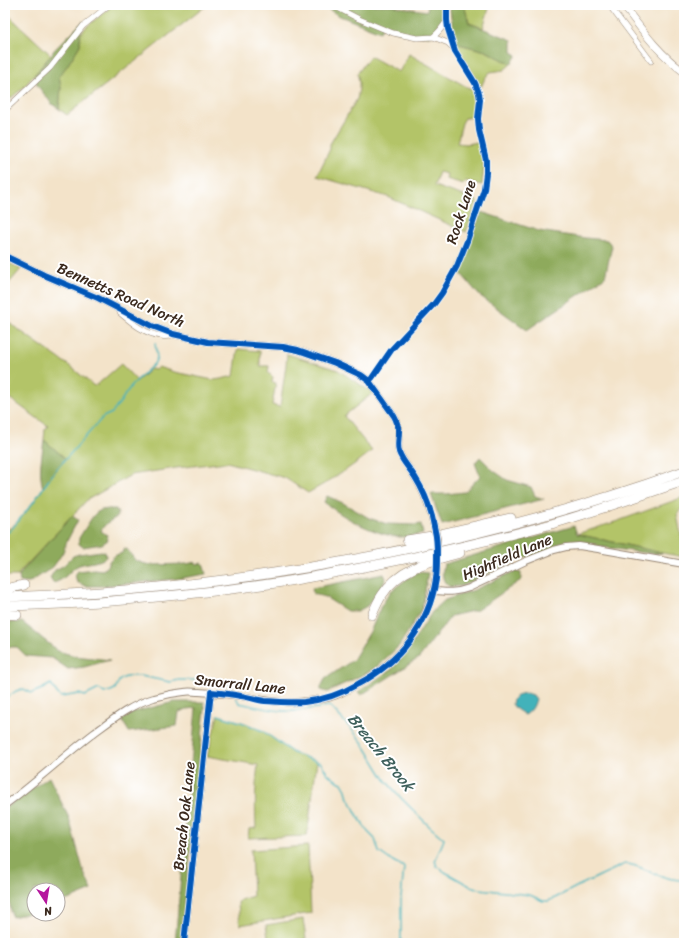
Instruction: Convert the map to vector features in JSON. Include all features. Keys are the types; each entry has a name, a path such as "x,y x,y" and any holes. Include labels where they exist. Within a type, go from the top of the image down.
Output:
{"highway":[{"path":"5,597 170,586 321,566 482,532 588,502 684,471"},
{"path":"407,540 432,536 493,522 671,476"},
{"path":"5,606 138,599 231,589 336,573 486,541 617,504 684,481"},
{"path":"372,615 382,595 395,580 413,568 426,562 497,542 549,524"},
{"path":"5,589 24,585"},
{"path":"5,614 17,615"}],"main road":[{"path":"623,5 653,44 684,72"}],"street":[{"path":"5,110 50,68 83,26 109,5"},
{"path":"332,5 359,19 393,33 417,38 432,37 448,43 455,51"},
{"name":"Rock Lane","path":"369,381 392,349 442,293 467,241 484,188 486,160 479,130 479,93 475,83 455,51 449,33 447,5"},
{"path":"608,5 651,61"},
{"path":"432,37 443,28 447,20"},
{"name":"Bennetts Road North","path":"5,256 37,272 98,298 152,326 173,334 208,342 269,345 298,350 335,363 361,375 369,381 397,421 399,431 399,451 427,500 436,539 437,569 433,590"},
{"name":"Highfield Lane","path":"433,590 451,592 461,591 526,561 566,547 578,546 598,548 684,564"},
{"name":"Smorrall Lane","path":"5,805 104,725 134,706 153,698 185,692 211,692 276,702 304,702 334,696 370,678 389,664 410,641 424,617 433,590"},
{"name":"Breach Oak Lane","path":"184,943 211,692"}],"green space":[{"path":"114,5 207,5 67,115 59,109 61,88 59,75 67,66 80,45 80,35 85,28"},
{"path":"321,5 392,5 427,11 428,5 444,5 444,20 441,26 430,36 406,33 383,26 380,32 340,16"},
{"path":"450,5 464,5 469,23 512,40 512,52 517,55 511,64 486,51 455,43"},
{"path":"464,5 490,5 483,28 469,23"},
{"path":"5,12 51,55 24,87 5,103"},
{"path":"83,21 80,35 80,45 59,76 61,88 59,109 52,104 37,85 35,75 54,50"},
{"path":"455,43 486,51 511,64 504,70 490,72 485,78 481,87"},
{"path":"409,54 474,91 476,101 473,117 465,118 462,123 457,143 466,144 479,142 484,167 482,185 466,181 464,184 446,179 447,174 439,172 434,186 476,200 477,202 466,232 388,197 317,176 330,149 330,144 357,99 359,82 357,74 370,56 399,72"},
{"path":"481,212 539,231 607,240 612,246 605,277 527,330 479,295 458,270"},
{"path":"5,261 21,269 5,288"},
{"path":"5,320 71,367 94,386 121,364 137,381 151,369 155,370 158,367 213,380 221,379 234,376 238,349 260,351 260,366 269,366 268,373 273,377 272,382 276,383 272,405 280,407 287,354 338,370 373,393 344,416 372,451 341,474 308,493 285,478 227,462 131,475 87,500 19,573 19,576 5,576 5,531 22,517 44,486 66,459 44,440 45,429 48,426 5,395"},
{"path":"44,440 66,459 43,488 41,458"},
{"path":"480,457 494,471 507,480 531,487 535,496 544,499 442,525 431,494 465,492 480,476 475,463"},
{"path":"327,496 343,503 369,518 387,524 421,524 423,534 401,537 392,536 360,525 340,514 324,502"},
{"path":"684,497 684,510 681,509 677,515 684,549 684,557 577,534 618,521"},
{"path":"116,509 118,513 117,517 110,521 101,531 107,535 108,540 102,544 83,547 79,544 79,538 93,516 101,510"},
{"path":"72,516 78,520 63,552 53,567 32,581 25,583 20,582 19,576 23,570"},
{"path":"574,526 577,534 662,553 654,554 571,543 515,561 462,586 450,587 444,580 444,564"},
{"path":"124,549 127,549 135,560 150,565 187,564 195,562 196,564 203,563 206,574 176,579 101,586 85,586 77,582 75,575 78,571 94,569 102,570 106,568 110,560 116,555 122,553"},
{"path":"102,551 105,552 106,557 101,560 79,565 57,582 53,583 50,578 55,570 63,566 73,556"},
{"path":"515,571 521,573 521,580 477,610 451,616 419,658 361,695 358,692 392,669 411,645 432,612 445,600 474,590"},
{"path":"418,572 428,573 422,609 399,646 373,670 327,692 321,690 325,679 353,660 371,630 381,606 391,591"},
{"path":"384,574 386,579 375,596 367,606 358,611 347,611 325,597 313,594 312,588"},
{"path":"5,622 22,622 58,651 75,656 110,660 84,667 68,669 52,658 26,656 17,647 9,647 5,661"},
{"path":"174,702 204,702 205,707 181,943 175,943 196,708 179,712 177,726 129,732 122,720 134,712"},
{"path":"218,715 245,723 263,731 293,753 317,761 307,836 248,838 249,829 256,828 256,781 258,765 207,756"},
{"path":"49,777 69,818 84,873 92,890 66,901 66,882 26,882 26,914 12,917 5,878 5,808"},
{"path":"308,846 311,913 240,925 238,903 240,900 253,896 251,850"},
{"path":"303,919 306,939 269,943 266,925"}],"water":[{"path":"527,693 533,695 536,699 532,708 525,715 516,709 512,704 513,699 520,694"}],"waterway":[{"path":"5,533 10,531 32,504 55,471 103,417 112,413 132,385 154,364 157,358 155,343"},
{"name":"Breach Brook","path":"5,695 9,696 22,689 32,693 51,684 61,697 79,694 85,696 99,689 104,693 111,691 115,689 119,681 130,676 141,676 170,682 179,680 212,680 229,684 234,693"},
{"name":"Breach Brook","path":"236,697 239,703 266,709 294,711 328,706 331,707 362,742 386,781 402,799 444,839 435,861 437,866 470,886 480,889 530,895 543,901 548,901 625,864 629,864 668,878 684,880"},
{"path":"218,715 263,731 293,753 321,763 327,773 342,783 346,790 348,799 356,813 368,832 375,839 379,852 404,867 401,898 401,943"}],"cycle path":[{"path":"369,381 392,349 434,304 442,293 457,266 484,189 486,160 479,130 479,93 475,83 455,51 448,29 447,5"},
{"path":"5,256 44,275 98,298 152,326 173,334 208,342 283,347 298,350 335,363 361,375 369,381 395,418 399,431 399,452 422,490 432,517 437,552 436,576 432,596 427,612 410,641 399,654 386,665 352,688 332,696 311,701 265,701 237,695 211,692 184,943"}]}
